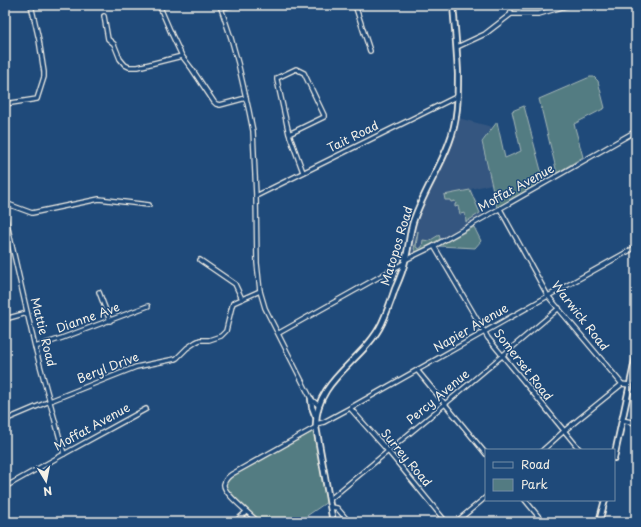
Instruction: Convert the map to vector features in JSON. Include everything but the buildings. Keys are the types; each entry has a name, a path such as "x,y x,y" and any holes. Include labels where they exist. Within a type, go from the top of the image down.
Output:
{"main road":[{"name":"Matopos Road","path":"333,522 316,423 318,405 330,384 369,344 382,323 405,262 415,214 450,142 456,119 458,96 457,47 453,5"},
{"path":"615,453 636,356"},
{"path":"312,400 316,423"},
{"path":"600,522 605,501"}],"street":[{"path":"5,104 37,99 44,77 42,54 31,5"},
{"path":"159,5 182,56 214,102 220,105 246,98"},
{"path":"232,5 221,7 235,51 252,124 256,196 257,263 260,291 265,308 312,400 318,405"},
{"path":"355,5 370,51"},
{"path":"510,5 511,14"},
{"path":"457,47 484,34 511,14 539,14 569,5"},
{"path":"104,16 108,39 114,44 120,60 125,65 138,67 182,56"},
{"path":"289,134 324,117 304,73 296,69 277,78 277,80 289,134 304,172"},
{"name":"Tait Road","path":"256,196 458,96"},
{"name":"Moffat Avenue","path":"279,333 636,131"},
{"path":"5,203 32,213 99,199 149,205"},
{"name":"Warwick Road","path":"500,209 548,296 622,384"},
{"name":"Mattie Road","path":"5,215 35,347 64,454"},
{"name":"Somerset Road","path":"434,246 488,338 579,449"},
{"name":"Napier Avenue","path":"246,512 224,488 226,479 232,474 316,423 324,422 350,408 636,247"},
{"path":"200,260 235,284 242,299"},
{"name":"Beryl Drive","path":"50,401 136,366 176,359 187,348 196,342 221,336 226,331 233,303 260,291"},
{"path":"99,292 110,321"},
{"name":"Dianne Ave","path":"35,347 148,306"},
{"name":"Percy Avenue","path":"329,500 559,308"},
{"path":"5,319 27,313"},
{"path":"417,370 485,453"},
{"path":"543,449 622,384 629,386"},
{"path":"5,420 50,401"},
{"name":"Surrey Road","path":"350,408 388,451 446,522"},
{"name":"Moffat Avenue","path":"5,487 146,409"},
{"path":"622,420 636,423"},
{"path":"456,522 485,499"},
{"path":"526,501 543,522"},
{"path":"330,507 337,508 348,522"},
{"path":"235,522 246,512 258,522"}],"shaded area":[{"path":"458,118 492,127 481,142 491,184 471,189 483,217 407,258 414,224"}],"green space":[{"path":"590,77 594,77 598,81 605,108 574,124 583,157 557,173 539,99"},
{"path":"524,106 544,182 497,208 482,142 497,122 505,158 521,151 512,111"},
{"path":"470,190 480,213 466,222 465,213 460,214 458,206 455,207 455,201 451,202 450,200 445,200 444,195"},
{"path":"474,227 481,241 475,248 439,246"},
{"path":"418,231 416,247 419,249 422,247 423,240 429,241 439,235 440,239 416,252 414,249"},
{"path":"314,431 327,502 298,522 260,522 228,490 226,487 227,481 234,475"}]}
